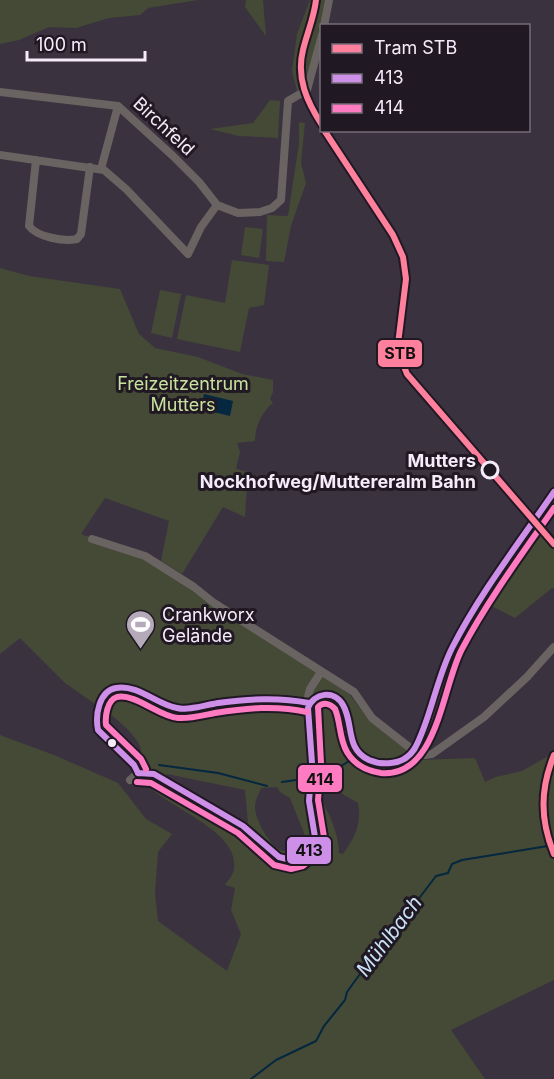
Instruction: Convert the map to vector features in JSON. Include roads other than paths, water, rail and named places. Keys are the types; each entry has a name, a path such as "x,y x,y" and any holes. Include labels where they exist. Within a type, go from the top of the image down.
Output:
{"street":[{"path":"324,24 329,0"},
{"path":"0,155 107,171 188,254 201,227 217,206 238,213 260,212 272,208 281,200 288,101 307,90 320,39"},
{"name":"Birchfeld","path":"0,92 118,106 199,182 217,206"},
{"path":"101,169 118,106"},
{"path":"36,160 29,226 37,233 67,240 77,239 81,234 90,167"},
{"path":"309,703 323,694 331,695 340,701 346,711 351,741 358,752 368,760 378,764 392,763 407,758 414,751 426,724 448,656 485,592 554,492"},
{"path":"92,540 145,556 194,587 214,603 354,692 372,718 414,751 425,755 432,753 484,717 527,677 554,647"},
{"path":"130,780 138,773 154,774 243,826 279,857 291,860 299,858 309,852 315,837 309,801 312,763 308,697 310,689 321,672"},
{"path":"138,773 134,765 98,730 96,720 103,698 109,692 120,688 134,690 179,709 269,699 309,703"}],"water":[{"path":"204,394 233,401 230,416 201,409"}],"waterway":[{"path":"326,775 356,757 363,763 382,770 409,762"},
{"path":"159,765 218,773 267,786"},
{"path":"282,782 303,779"},
{"name":"Mühlbach","path":"251,1079 276,1060 316,1041 365,967 378,954 405,918 408,907 417,901 436,876 448,873 452,864 462,860 554,845"}],"tram line":[{"name":"STB","path":"316,0 303,50 301,70 304,89 320,122"},
{"name":"STB","path":"325,132 393,235 403,257 406,279 398,344 407,374 554,544"},
{"name":"STB","path":"554,755 544,792 544,817 554,854"}],"place":[{"name":"Mutters Nockhofweg/Muttereralm Bahn","path":"490,470"},
{"name":"Crankworx Gelände","path":"141,650"}],"park label":[{"name":"Freizeitzentrum Mutters","path":"183,394"}]}
